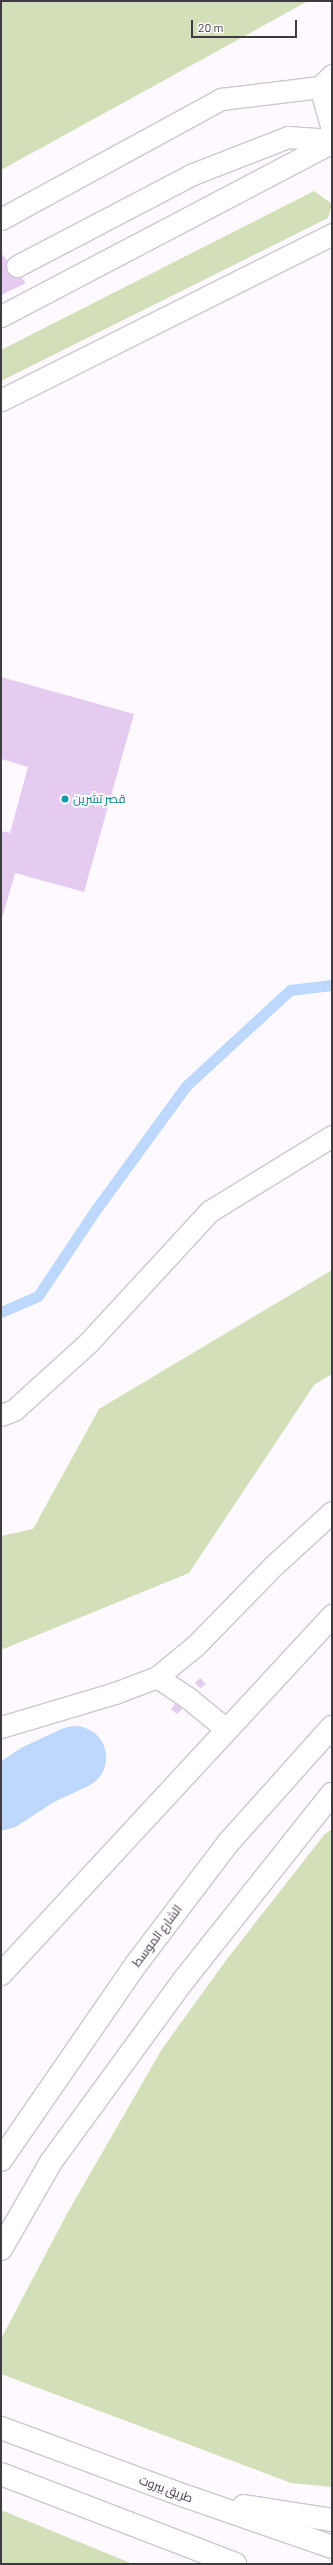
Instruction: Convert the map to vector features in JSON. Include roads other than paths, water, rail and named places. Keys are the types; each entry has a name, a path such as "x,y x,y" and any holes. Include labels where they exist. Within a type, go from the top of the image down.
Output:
{"main road":[{"path":"1,1974 332,1616"},
{"name":"الشارع الموسط","path":"1,2160 12,2141 137,1963 229,1842 332,1727"},
{"path":"1,2249 51,2162 183,1981 329,1800"},
{"name":"طريق بيروت","path":"1,2428 188,2497 332,2547"},
{"path":"1,2474 235,2564"},
{"path":"188,2497 332,2520"}],"lane":[{"path":"1,219 221,98 326,81 332,129"},
{"path":"17,266 193,174 288,137 332,141"},
{"path":"1,316 332,141"},
{"path":"1,400 332,234"},
{"path":"1,1415 14,1410 89,1342 210,1211 332,1136"},
{"path":"1,1727 115,1693 157,1677 196,1645 273,1566 332,1512"},
{"path":"157,1677 187,1697 226,1729"}],"waterway":[{"path":"1,1312 38,1296 97,1208 186,1086 290,990 332,985"},
{"path":"1,1798 38,1774 74,1757"}],"place":[{"name":"قصر تشرين","path":"65,799"}]}
